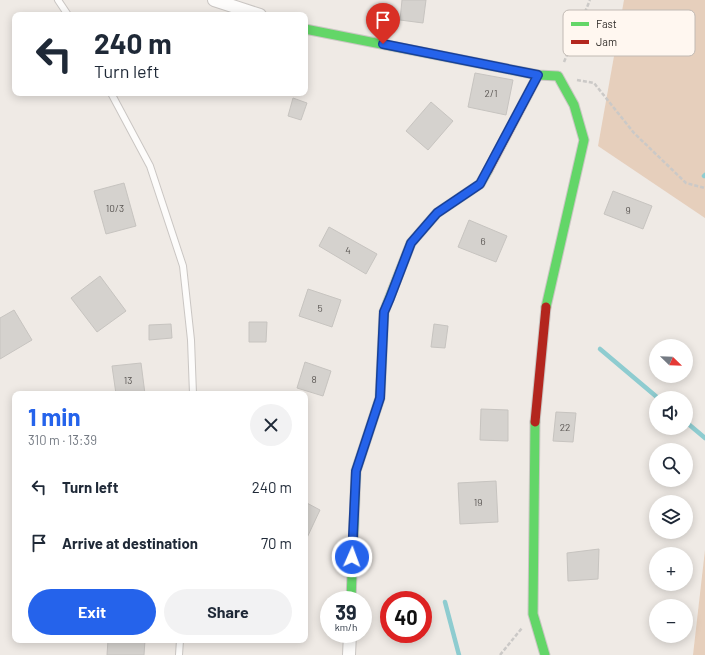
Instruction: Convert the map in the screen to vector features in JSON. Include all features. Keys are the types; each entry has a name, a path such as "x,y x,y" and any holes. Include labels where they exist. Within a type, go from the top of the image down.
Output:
{"street":[{"path":"214,0 251,12"},
{"path":"308,30 538,75 558,76 574,105 584,140 547,300 534,432 533,614 544,655"},
{"path":"351,591 356,471 380,398 384,312 411,243 437,213 480,184 538,75"},
{"path":"349,655 350,643"}],"lane":[{"path":"58,0 66,12"},
{"path":"113,96 150,166 183,266 191,340 193,391"},
{"path":"179,655 180,643"}],"path":[{"path":"586,10 590,0"},
{"path":"566,56 558,76 594,83 634,133 686,183 705,188"},
{"path":"500,655 533,614"}],"shaded area":[{"path":"624,0 705,0 705,218 598,146 614,56 695,56 695,10 622,10"},
{"path":"705,550 705,655 693,655"}],"building":[{"path":"402,0 426,0 423,23 400,20"},
{"path":"475,73 513,80 506,115 468,107"},
{"path":"293,98 307,103 301,120 288,116"},
{"path":"431,102 453,121 428,150 406,131"},
{"path":"124,183 136,226 106,234 94,191"},
{"path":"613,191 652,206 643,229 604,214"},
{"path":"469,220 507,236 496,262 458,247"},
{"path":"329,227 377,254 366,274 319,246"},
{"path":"100,276 126,311 97,332 71,298"},
{"path":"308,289 341,300 332,327 299,316"},
{"path":"14,310 32,340 0,359 0,318"},
{"path":"249,322 267,322 266,342 249,342"},
{"path":"171,324 172,338 149,340 149,325"},
{"path":"434,324 448,326 445,348 431,347"},
{"path":"305,362 331,371 323,396 297,388"},
{"path":"141,363 145,391 116,391 112,366"},
{"path":"481,409 508,410 508,441 480,440"},
{"path":"556,412 576,413 573,442 553,441"},
{"path":"496,481 498,522 460,524 458,483"},
{"path":"308,504 320,510 308,536"},
{"path":"599,549 598,579 568,581 567,553"},
{"path":"108,643 145,643 144,655 107,655"}],"waterway":[{"path":"600,349 650,391"},
{"path":"693,428 705,438"},
{"path":"445,602 459,655"}],"traffic: fast":[{"path":"308,30 538,75 558,76 574,105 584,140 546,307"},
{"path":"351,591 356,471 380,398 384,312 411,243 437,213 480,184 488,170"},
{"path":"535,422 533,614 545,655"}],"traffic: jam":[{"path":"488,170 538,75"},
{"path":"535,422 546,307"}],"route":[{"path":"352,557 356,471 380,398 384,312 411,243 437,213 480,184 538,75 383,44"}]}
